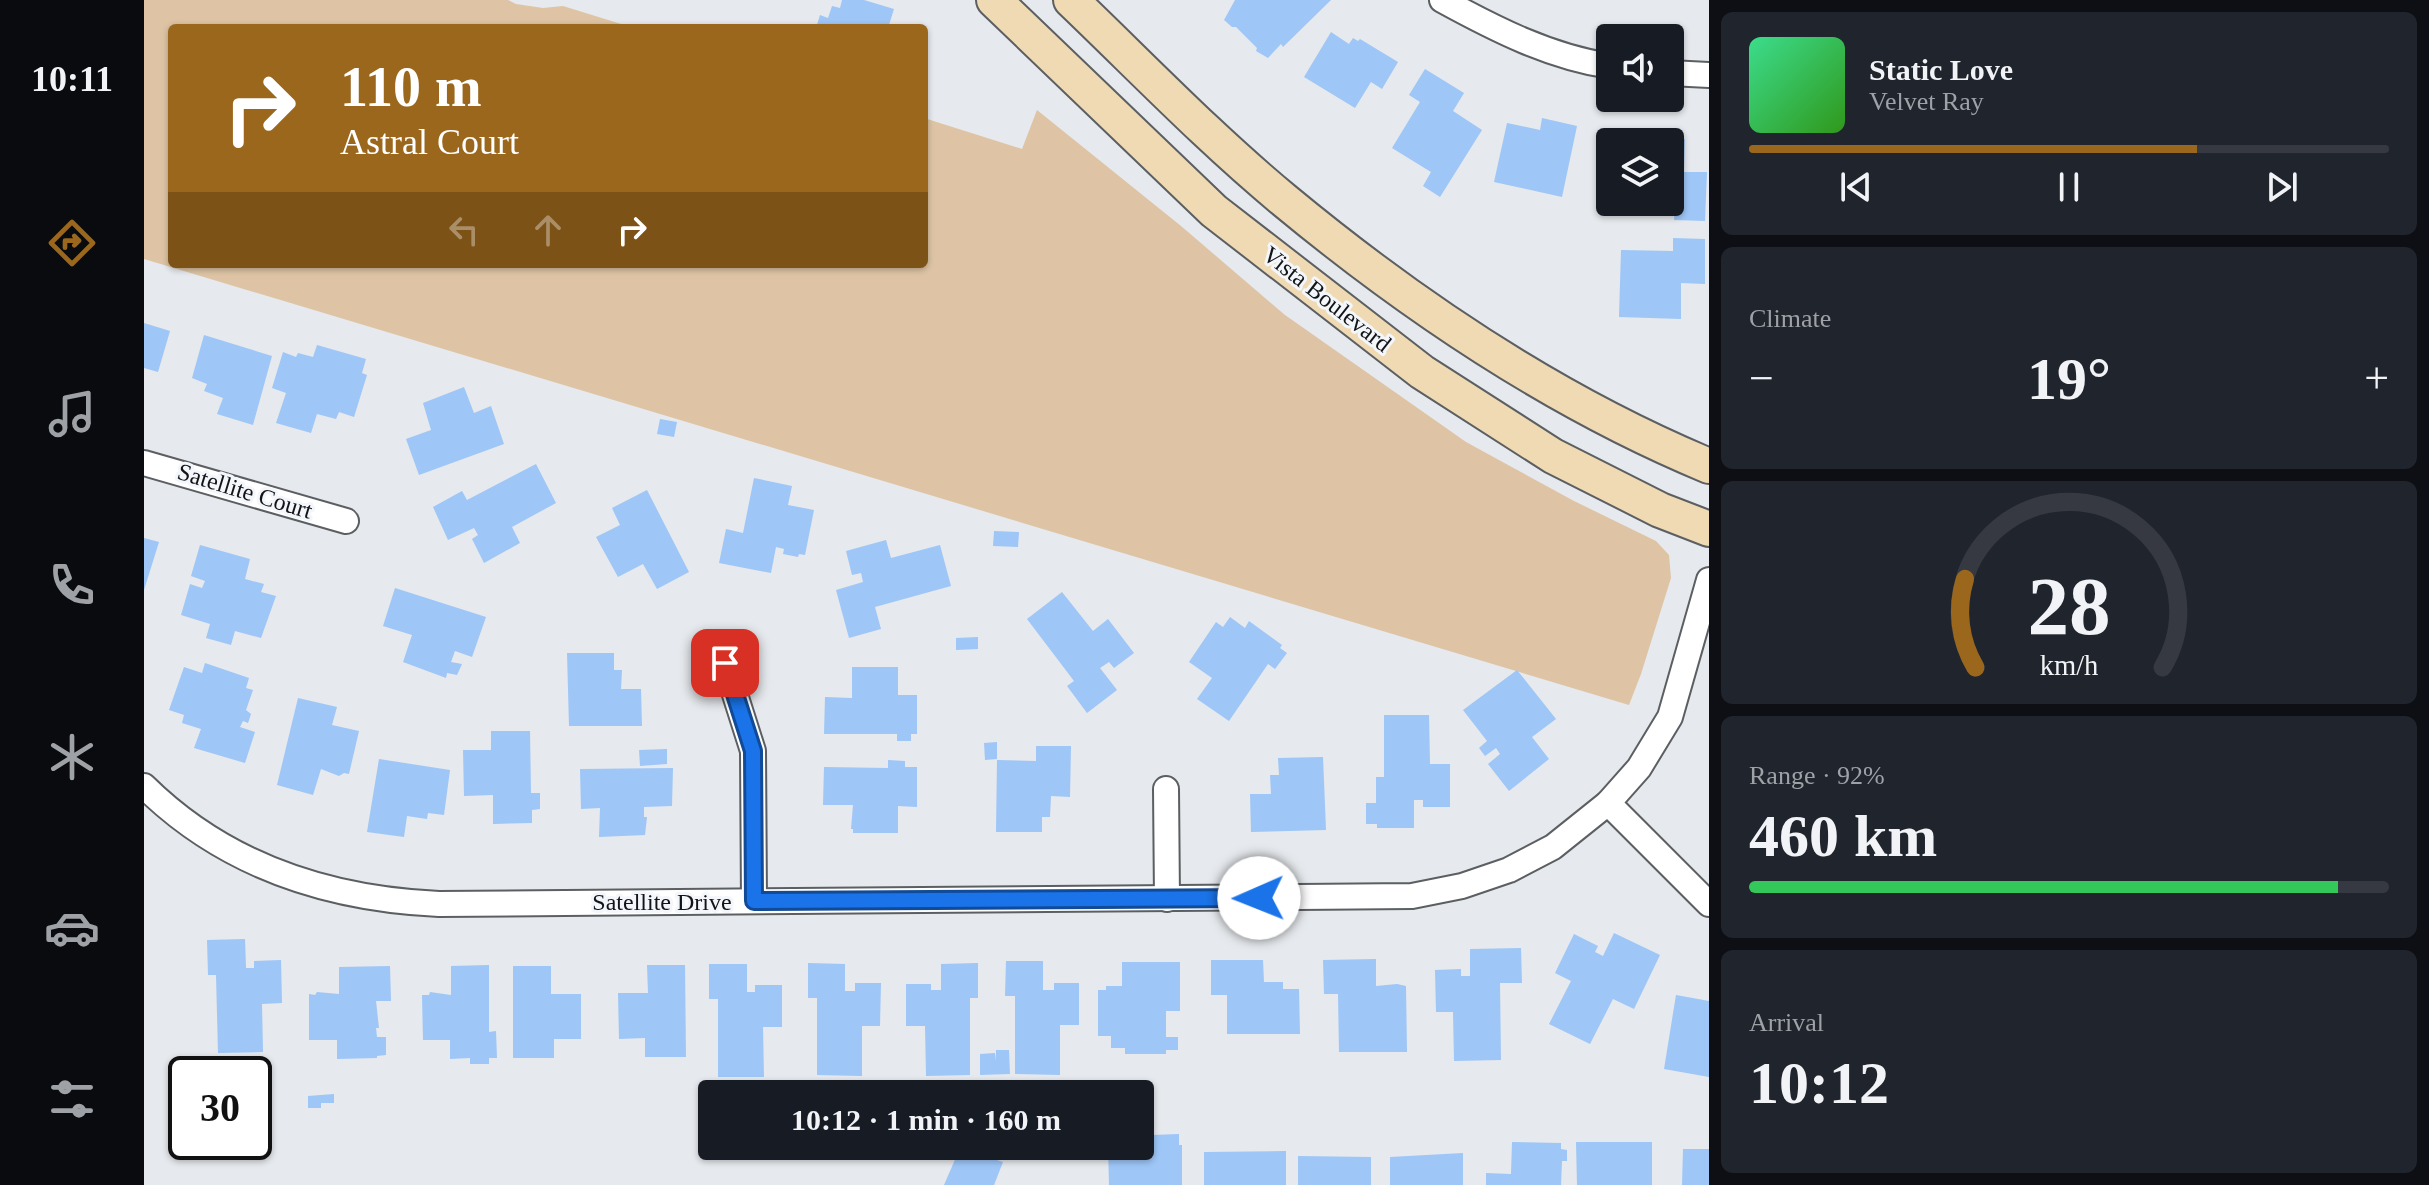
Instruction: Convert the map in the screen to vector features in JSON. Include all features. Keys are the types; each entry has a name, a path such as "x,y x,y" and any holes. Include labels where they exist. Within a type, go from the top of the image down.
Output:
{"main road":[{"name":"Vista Boulevard","path":"994,0 1214,211 1422,372 1553,456 1660,510 1709,529"},
{"path":"1071,0 1283,199 1385,277 1463,333 1558,393 1656,445 1709,466"}],"street":[{"path":"1442,0 1488,25 1537,46 1596,62"},
{"path":"1684,74 1709,75"},
{"name":"Satellite Court","path":"144,463 346,521"},
{"name":"Satellite Drive","path":"144,786 194,828 242,857 291,878 348,895 402,902 1412,896 1462,886 1509,870 1553,847 1608,803 1639,768 1670,717 1709,580"},
{"path":"725,663 753,751 754,901"},
{"path":"1166,789 1167,899"},
{"path":"1608,803 1709,904"}],"shaded area":[{"path":"144,0 508,0 543,8 563,6 621,24 168,24 168,266 144,259"},
{"path":"1037,110 1285,315 1466,442 1574,501 1656,541 1669,555 1671,578 1629,705 174,268 928,268 928,119 1022,149"}],"building":[{"path":"842,0 864,0 894,9 889,24 817,24 820,15 828,18 832,6 840,8"},
{"path":"1235,0 1331,0 1268,58 1256,51 1257,48 1236,27 1224,20"},
{"path":"1331,32 1349,44 1353,38 1360,39 1398,62 1382,89 1371,82 1355,108 1304,77"},
{"path":"1425,69 1464,93 1453,111 1482,130 1440,197 1423,186 1431,172 1392,148 1420,102 1409,95"},
{"path":"1542,118 1577,126 1562,197 1494,182 1507,123 1540,130"},
{"path":"1684,172 1707,172 1705,221 1674,220 1674,216 1684,216"},
{"path":"1673,238 1705,239 1705,284 1681,283 1681,319 1619,317 1621,250 1673,251"},
{"path":"144,323 170,331 158,372 144,368"},
{"path":"204,335 272,356 253,425 217,414 223,398 204,391 207,384 192,378"},
{"path":"317,345 366,359 362,373 367,375 354,417 339,412 336,419 317,414 311,433 276,423 286,393 272,388 283,352 296,357 298,353 313,357"},
{"path":"464,387 474,413 491,406 504,444 419,475 406,439 431,430 423,403"},
{"path":"660,419 677,422 674,437 657,434"},
{"path":"536,464 556,503 512,527 520,543 484,563 472,539 478,535 474,528 448,540 433,507 462,491 467,500"},
{"path":"754,478 792,486 788,505 814,510 805,555 783,554 784,549 776,547 771,573 719,563 726,529 743,533"},
{"path":"647,490 689,572 657,589 643,564 618,577 596,537 620,525 612,508"},
{"path":"994,531 1019,532 1018,547 993,546"},
{"path":"144,538 159,542 144,590"},
{"path":"886,540 891,558 940,545 951,586 875,607 881,629 849,638 836,590 863,582 861,573 852,575 846,551"},
{"path":"200,545 250,559 245,579 264,584 261,592 276,596 261,638 235,631 231,645 206,638 210,624 181,615 190,584 202,588 205,581 191,576"},
{"path":"395,588 486,617 472,657 455,651 451,662 462,664 457,675 447,673 446,678 403,662 412,635 383,626"},
{"path":"1062,592 1093,631 1108,619 1134,653 1114,668 1109,662 1100,668 1117,690 1087,713 1067,686 1074,681 1027,619"},
{"path":"1230,617 1245,628 1249,621 1282,645 1280,648 1287,653 1275,669 1268,664 1229,721 1197,699 1212,678 1189,662 1216,622 1223,627"},
{"path":"978,637 978,649 956,650 956,638"},
{"path":"567,653 614,653 614,670 622,670 621,689 641,689 642,726 569,726"},
{"path":"205,663 249,678 246,688 253,690 246,710 251,714 248,723 243,721 240,727 255,732 245,763 194,748 201,729 182,723 184,715 169,710 184,667 202,673"},
{"path":"852,667 898,667 898,695 917,695 917,734 911,734 911,741 897,741 897,734 824,734 825,697 852,698"},
{"path":"1517,670 1556,719 1532,737 1549,759 1509,791 1488,764 1500,754 1496,748 1485,756 1479,748 1487,741 1463,710"},
{"path":"298,698 337,707 332,725 359,731 349,774 339,776 321,769 313,795 277,785"},
{"path":"1384,715 1429,715 1430,764 1450,764 1450,807 1423,807 1423,800 1414,800 1414,828 1377,828 1377,824 1366,824 1366,803 1376,803 1376,777 1384,777"},
{"path":"491,731 530,731 531,793 540,793 540,809 532,810 532,823 493,824 493,795 464,796 463,750 491,750"},
{"path":"997,742 997,759 985,760 984,743"},
{"path":"1036,746 1071,746 1070,797 1051,796 1050,817 1042,817 1042,832 996,832 997,760 1036,761"},
{"path":"667,749 667,764 640,766 639,750"},
{"path":"1323,757 1326,830 1251,832 1250,794 1271,794 1270,775 1279,775 1278,758"},
{"path":"379,759 450,770 444,815 428,813 427,819 407,816 404,837 367,832"},
{"path":"888,760 905,761 905,767 917,767 917,807 898,806 898,833 853,833 853,805 823,805 824,767 888,768"},
{"path":"673,768 672,806 644,807 644,817 647,817 645,835 599,837 600,808 581,809 580,769"},
{"path":"1614,933 1660,955 1634,1009 1613,999 1590,1044 1549,1024 1571,981 1555,973 1574,934 1598,946 1595,952 1603,956"},
{"path":"245,939 246,968 254,968 254,961 281,960 282,1003 262,1004 263,1052 218,1053 216,975 208,975 207,940"},
{"path":"1521,948 1522,983 1500,983 1501,1060 1454,1061 1453,1012 1436,1012 1435,970 1461,969 1461,976 1470,976 1470,949"},
{"path":"1376,959 1376,986 1406,986 1407,1052 1339,1052 1338,994 1324,994 1323,960"},
{"path":"1211,960 1263,960 1264,982 1283,982 1283,989 1299,989 1300,1034 1227,1034 1227,995 1211,995"},
{"path":"1006,961 1043,961 1043,990 1054,990 1054,983 1079,983 1079,1025 1060,1025 1060,1075 1015,1074 1015,996 1005,996"},
{"path":"1122,962 1180,962 1180,1011 1166,1011 1166,1037 1178,1037 1178,1050 1166,1050 1166,1054 1125,1054 1125,1048 1111,1048 1111,1036 1098,1036 1098,990 1106,990 1106,986 1122,986"},
{"path":"808,963 845,964 845,991 855,991 855,983 881,983 880,1026 862,1026 862,1076 817,1075 817,998 808,998"},
{"path":"978,963 978,998 970,998 970,1075 926,1076 925,1026 906,1026 906,984 931,984 931,990 941,990 941,964"},
{"path":"709,964 747,964 747,992 755,992 755,985 782,985 782,1027 763,1027 764,1077 718,1077 718,999 709,999"},
{"path":"489,965 489,1032 496,1031 497,1058 489,1058 489,1064 470,1064 470,1058 450,1059 450,1040 423,1040 422,995 429,995 430,992 451,995 451,966"},
{"path":"647,965 685,965 686,1057 645,1057 645,1038 619,1039 618,993 648,993"},
{"path":"390,966 391,1001 376,1001 377,1037 386,1037 386,1055 337,1059 337,1040 309,1040 309,994 339,994 339,967"},
{"path":"513,966 551,966 551,994 581,994 581,1039 554,1039 554,1058 513,1058"},
{"path":"1676,995 1709,1001 1709,1077 1664,1069"},
{"path":"996,1050 1009,1050 1010,1074 980,1075 980,1054 995,1053 996,1061"},
{"path":"334,1094 334,1103 321,1103 321,1108 308,1108 308,1096"},
{"path":"1179,1134 1182,1185 1109,1185 1108,1160 1154,1160 1154,1135"},
{"path":"1512,1142 1561,1143 1561,1149 1567,1150 1567,1161 1562,1161 1561,1185 1486,1185 1486,1173 1511,1174"},
{"path":"1576,1142 1652,1142 1652,1185 1577,1185"},
{"path":"1683,1149 1709,1149 1709,1185 1682,1185"},
{"path":"1286,1151 1286,1185 1204,1185 1204,1152"},
{"path":"1463,1153 1463,1185 1390,1185 1390,1157"},
{"path":"1298,1156 1371,1157 1371,1185 1298,1185"},
{"path":"955,1160 1003,1162 994,1185 944,1185"}],"route":[{"path":"725,663 753,751 754,901 1259,898"}]}
